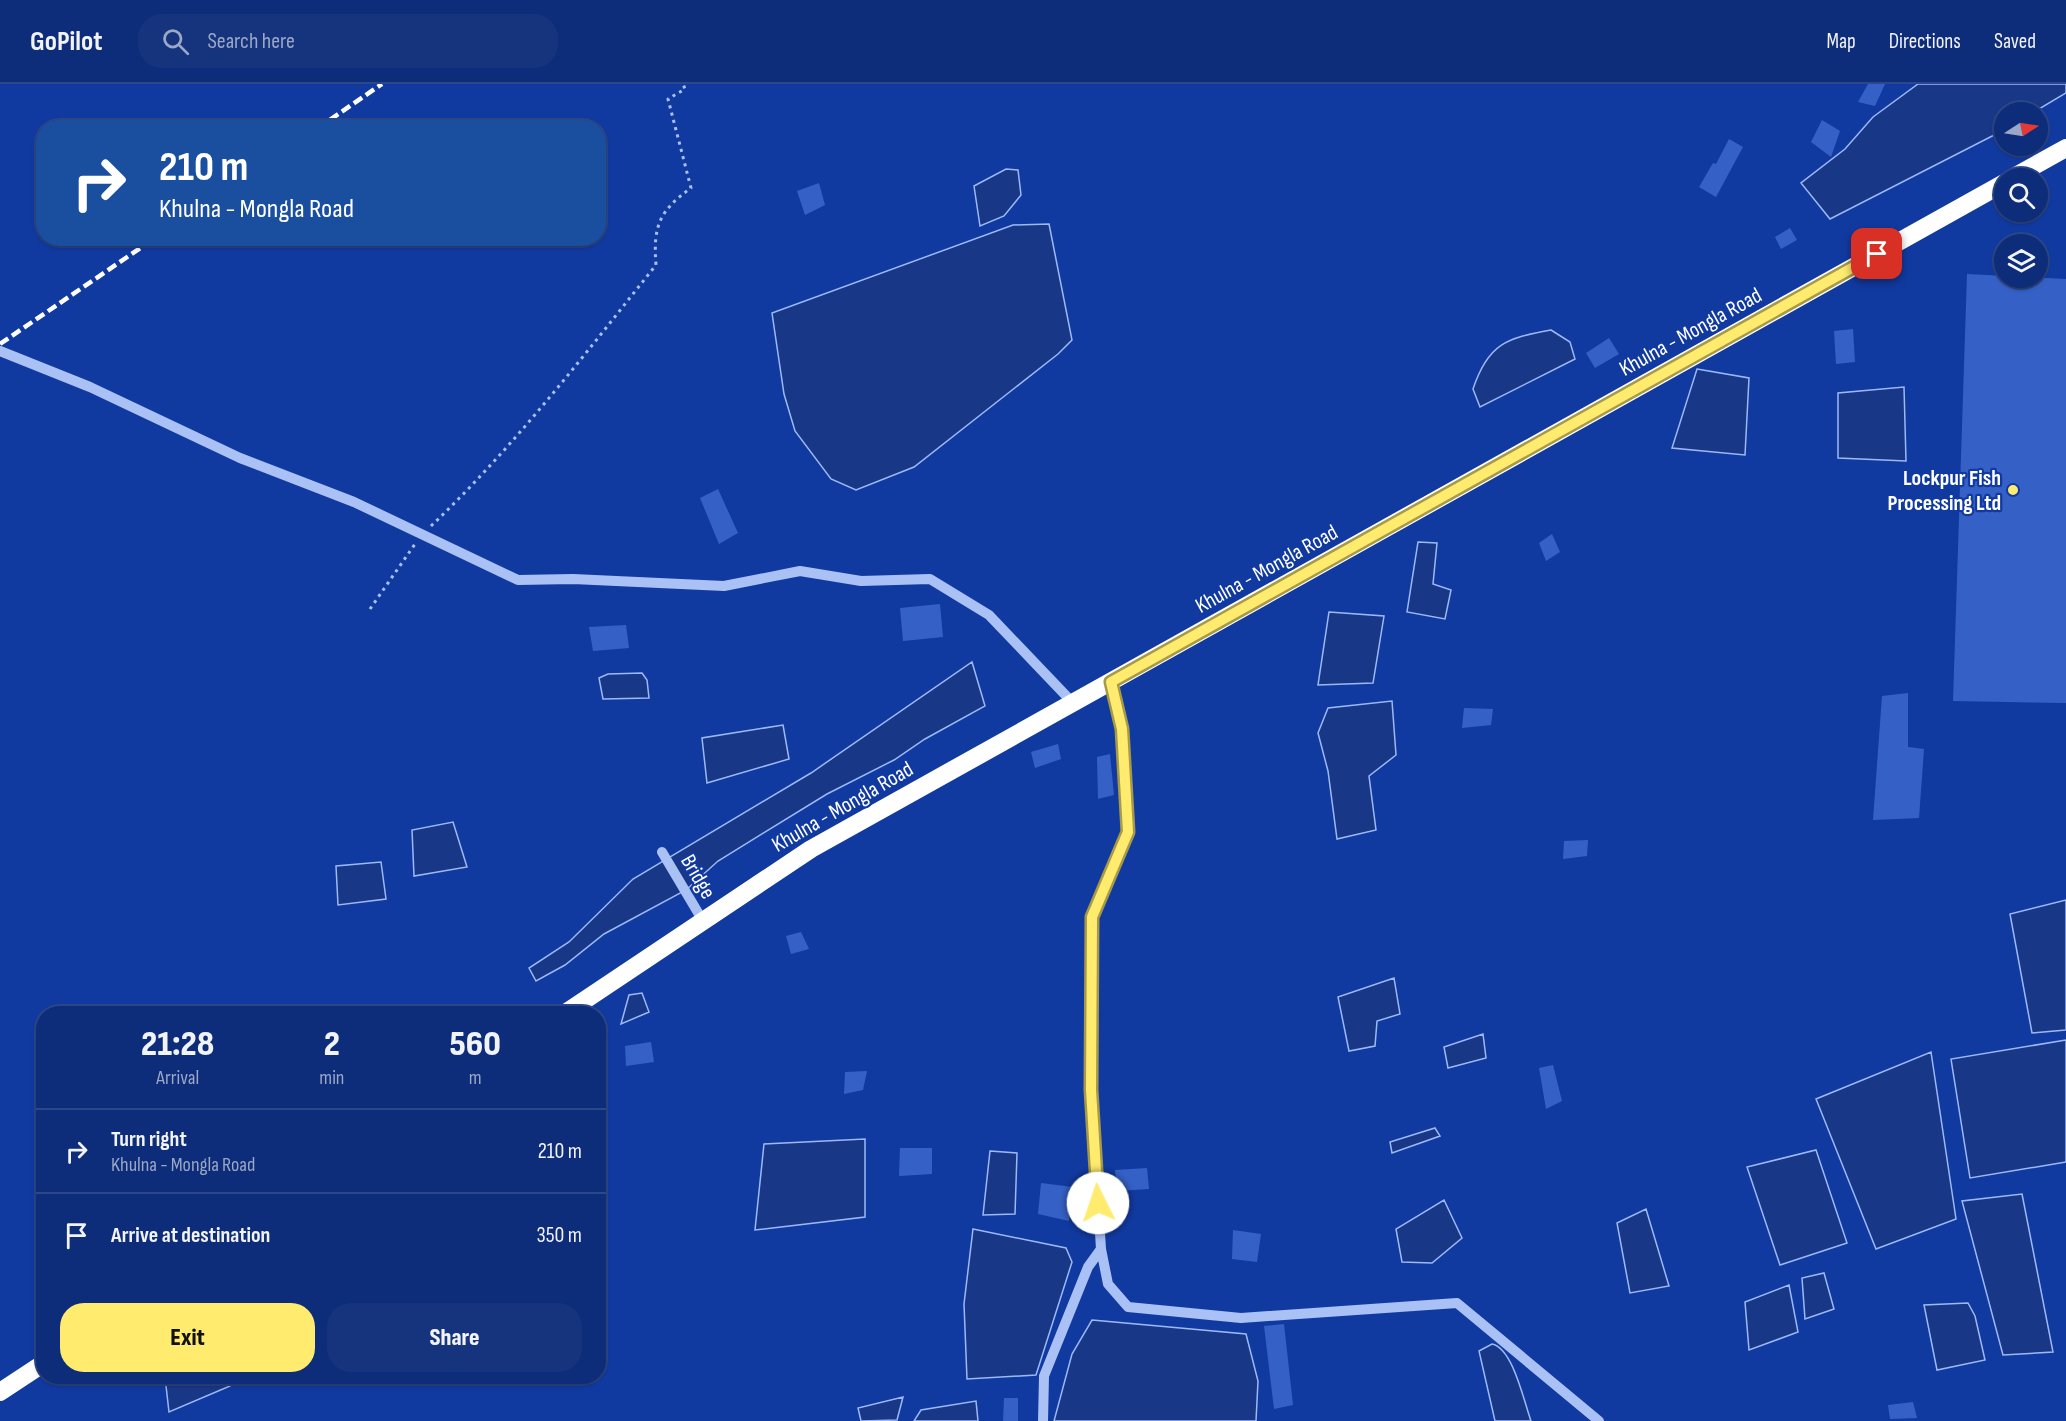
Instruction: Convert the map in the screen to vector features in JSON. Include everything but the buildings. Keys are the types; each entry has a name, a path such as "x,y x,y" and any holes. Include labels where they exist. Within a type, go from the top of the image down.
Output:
{"highway":[{"path":"2030,168 2066,148"},
{"name":"Khulna - Mongla Road","path":"576,1006 811,849 1994,189"},
{"path":"0,1392 36,1368"}],"street":[{"path":"0,351 90,387 240,458 354,502 420,536 518,580 573,579 724,585 800,571 861,581 930,579 989,615 1073,703"},
{"path":"1111,682 1122,729 1128,832 1092,917 1091,1090 1101,1249 1108,1284 1128,1307 1241,1318 1457,1303 1599,1421"},
{"name":"Bridge","path":"662,852 703,921"},
{"path":"1043,1421 1044,1376 1088,1267 1101,1249"}],"path":[{"path":"370,609 420,536 489,465 586,353 656,265 655,234 661,216 691,188 668,99 684,89 683,84"}],"water":[{"path":"1918,84 2066,84 2066,93 2048,104 1994,102 1994,135 1830,219 1801,183 1845,149 1873,117"},
{"path":"1006,169 1018,170 1021,195 1004,216 980,226 974,186"},
{"path":"1049,224 1072,340 1058,354 914,467 856,490 831,479 795,431 784,394 772,313 1013,225"},
{"path":"1551,330 1570,342 1575,359 1480,407 1473,389 1485,362 1492,353 1510,340"},
{"path":"1697,369 1749,378 1745,455 1672,448"},
{"path":"1904,387 1906,461 1838,458 1838,393"},
{"path":"1418,542 1437,543 1433,584 1451,590 1445,619 1407,612"},
{"path":"1329,612 1384,616 1373,683 1318,685"},
{"path":"972,662 985,706 925,739 894,760 827,794 718,861 686,890 604,934 565,965 536,981 529,968 569,942 633,879 811,773"},
{"path":"642,673 647,680 649,698 603,699 599,678 608,674"},
{"path":"1392,701 1396,755 1369,776 1376,830 1337,839 1328,771 1318,733 1328,708"},
{"path":"783,725 789,759 707,783 702,738"},
{"path":"453,822 467,867 414,876 412,830"},
{"path":"381,862 386,899 338,905 336,866"},
{"path":"2066,900 2066,1030 2032,1033 2010,914"},
{"path":"1394,978 1400,1014 1377,1021 1375,1046 1349,1051 1338,997"},
{"path":"642,993 649,1012 621,1024 629,995"},
{"path":"1483,1034 1486,1058 1448,1068 1444,1047"},
{"path":"2066,1040 2066,1162 1970,1178 1951,1059"},
{"path":"1931,1052 1956,1219 1876,1249 1816,1099"},
{"path":"1435,1128 1440,1136 1392,1153 1390,1142"},
{"path":"865,1139 865,1217 755,1230 764,1144"},
{"path":"1816,1150 1847,1243 1780,1265 1747,1167"},
{"path":"990,1151 1017,1153 1015,1214 983,1215"},
{"path":"2022,1194 2053,1352 2003,1355 1962,1201"},
{"path":"1444,1200 1462,1238 1432,1263 1402,1262 1396,1229"},
{"path":"1646,1209 1669,1286 1630,1293 1617,1223"},
{"path":"973,1229 1066,1248 1072,1262 1036,1375 967,1379 964,1304"},
{"path":"1824,1273 1834,1309 1805,1319 1802,1278"},
{"path":"1789,1285 1798,1332 1749,1350 1745,1302"},
{"path":"1968,1303 1975,1316 1985,1360 1937,1370 1924,1305"},
{"path":"1092,1320 1246,1334 1258,1381 1256,1421 1054,1421 1072,1354"},
{"path":"1492,1344 1506,1355 1512,1365 1531,1421 1495,1421 1479,1351"},
{"path":"166,1384 230,1384 230,1386 169,1412"},
{"path":"903,1397 897,1420 861,1421 858,1408"},
{"path":"976,1401 978,1421 914,1421 921,1410"}],"railway":[{"path":"330,120 382,84"},
{"path":"0,344 143,246"}],"place":[{"name":"Lockpur Fish Processing Ltd","path":"2013,490"}],"route":[{"path":"1098,1203 1091,1090 1092,917 1128,832 1122,729 1111,682 1877,254"}]}
